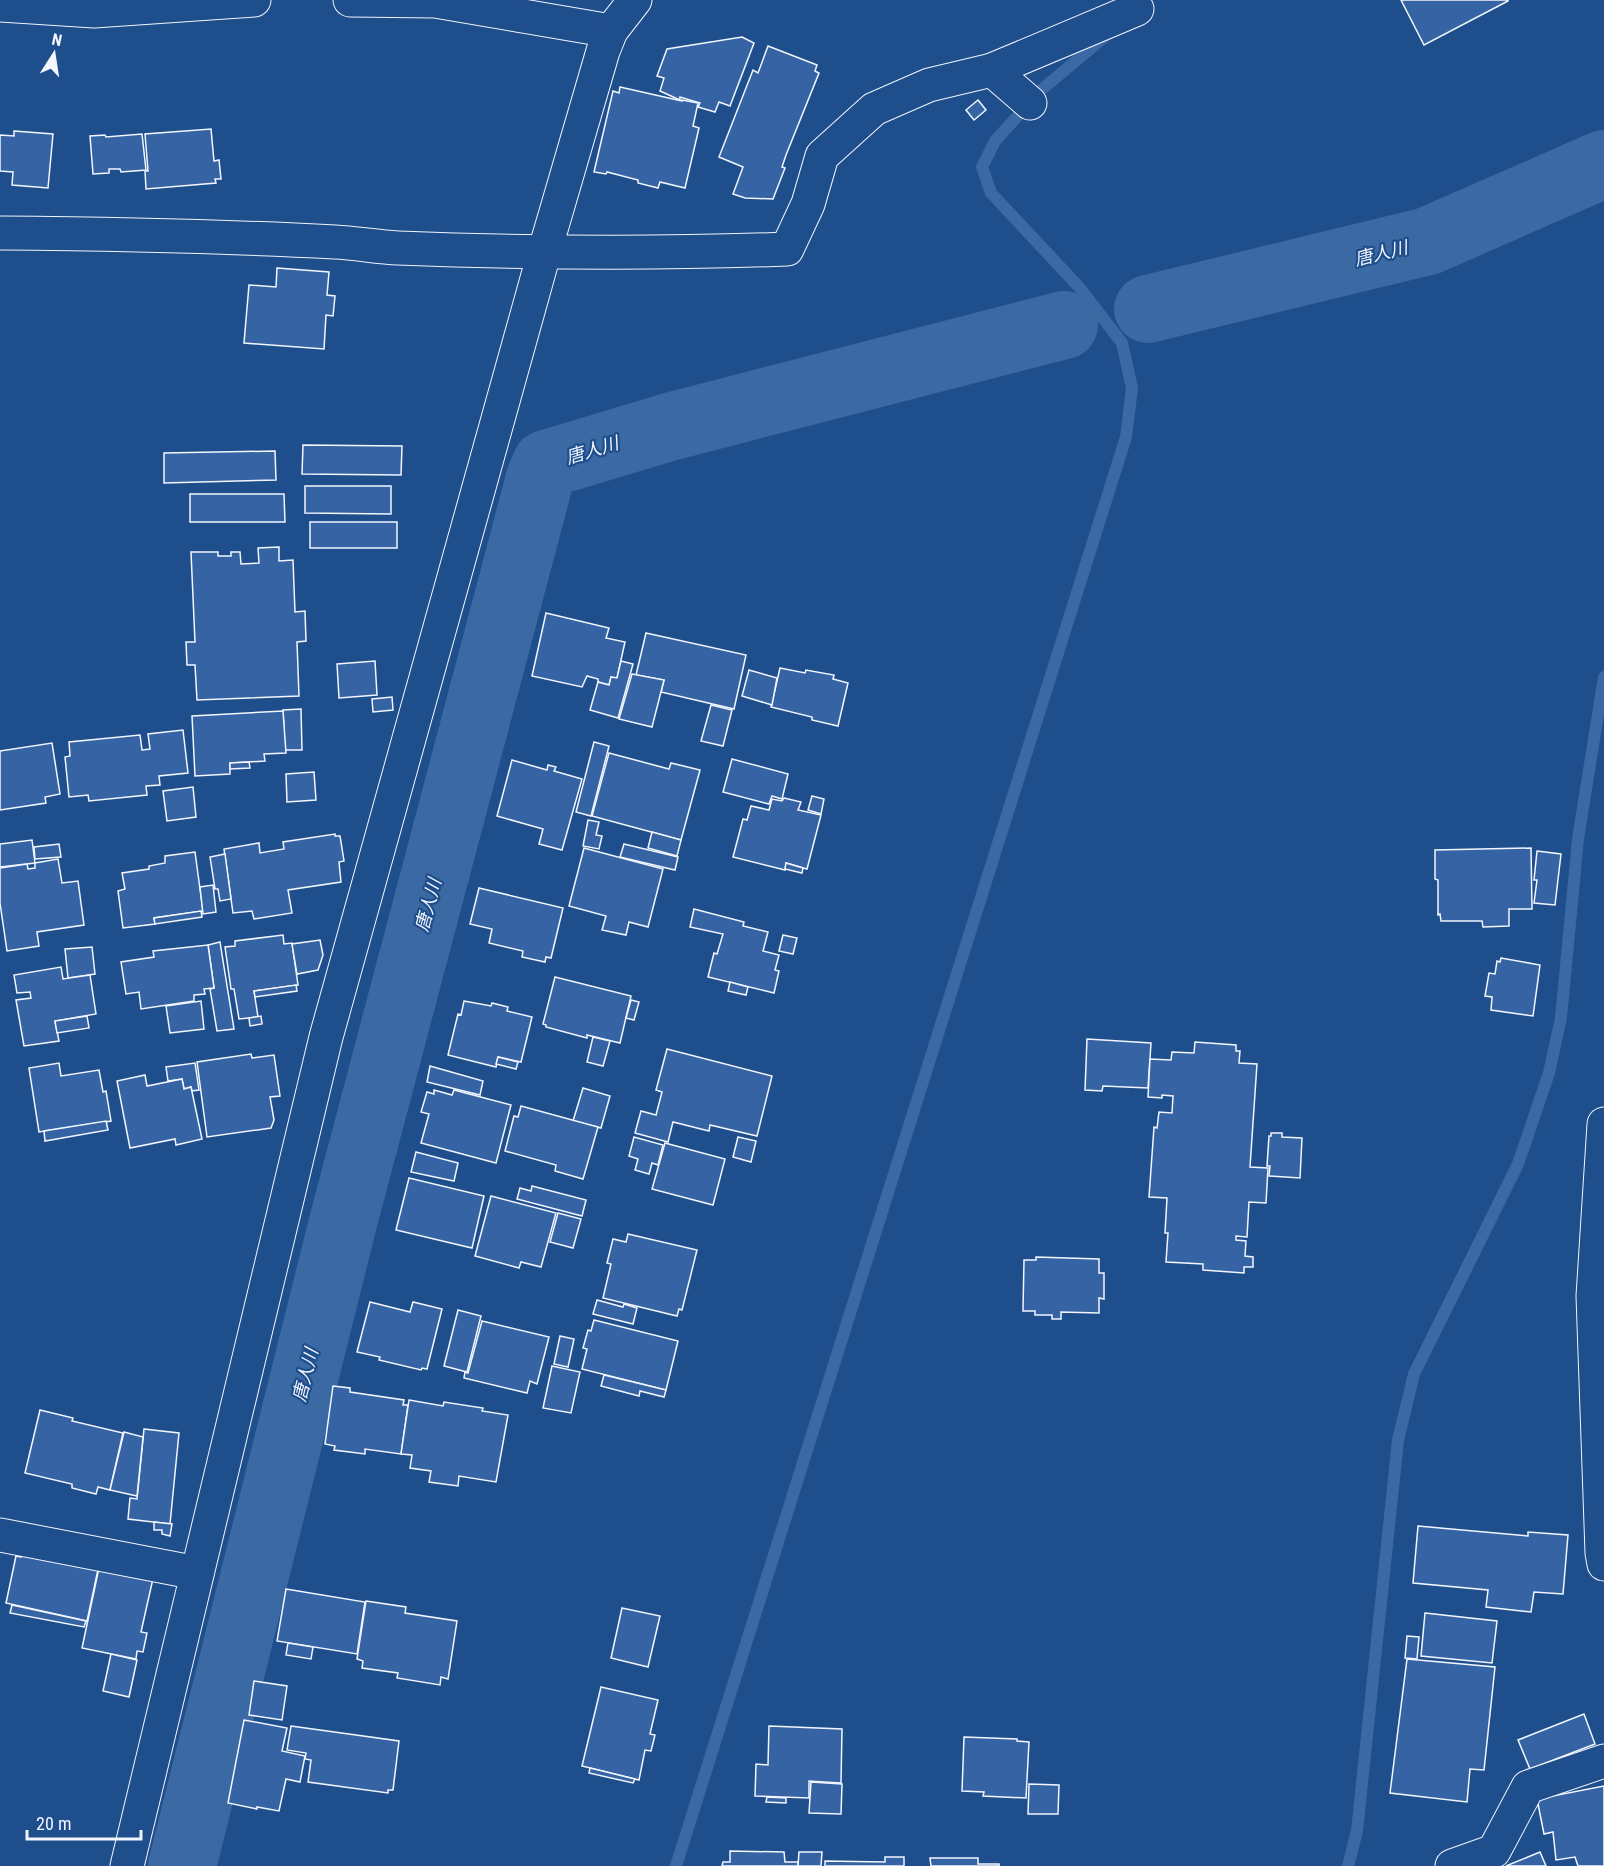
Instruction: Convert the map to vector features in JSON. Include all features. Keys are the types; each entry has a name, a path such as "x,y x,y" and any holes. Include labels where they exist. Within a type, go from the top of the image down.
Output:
{"street":[{"path":"0,5 94,11 254,0"},
{"path":"350,0 435,1 611,31"},
{"path":"127,1866 326,1037 545,250 603,51 611,31 635,0"},
{"path":"0,233 146,234 338,242 394,248 709,252 787,249 808,204 822,156 874,109 929,85 992,70 1137,9"},
{"path":"992,70 1030,103"},
{"path":"1604,1124 1593,1296 1604,1564"},
{"path":"0,1535 197,1573"},
{"path":"1452,1866 1494,1851 1528,1787 1604,1761"}],"building":[{"path":"1401,0 1508,0 1508,1 1424,45"},
{"path":"742,37 754,43 730,106 719,102 715,112 698,107 700,103 680,97 680,100 660,91 664,78 657,76 667,49"},
{"path":"768,46 817,65 815,71 819,73 786,155 782,167 785,168 773,199 745,198 733,194 743,167 719,157 753,70 758,73"},
{"path":"620,87 698,103 693,126 699,128 685,188 660,182 658,188 607,172 606,174 594,172 613,91 619,93"},
{"path":"978,100 986,110 974,120 966,110"},
{"path":"211,129 214,161 219,160 221,179 215,179 216,183 146,189 145,171 148,171 145,134"},
{"path":"14,131 53,134 48,188 12,185 13,172 0,171 0,135 14,136"},
{"path":"142,134 146,170 121,172 120,169 109,169 109,173 93,174 90,136"},
{"path":"277,268 329,272 327,295 335,296 333,316 326,315 324,349 244,343 249,285 276,287"},
{"path":"303,445 402,446 401,475 302,474"},
{"path":"275,451 276,480 164,483 164,453"},
{"path":"305,486 391,486 391,514 305,513"},
{"path":"190,494 284,494 285,522 190,522"},
{"path":"310,522 397,522 397,548 310,548"},
{"path":"279,547 279,561 293,560 295,612 305,611 306,641 297,642 299,696 197,700 195,665 187,665 186,642 195,642 191,552 218,552 218,556 231,556 231,552 240,552 241,564 259,563 258,548"},
{"path":"546,613 609,628 606,638 625,642 617,678 611,677 609,685 587,676 582,687 532,676"},
{"path":"646,633 746,655 734,709 661,692 664,680 636,675"},
{"path":"375,661 377,695 339,698 337,664"},
{"path":"621,661 633,664 618,718 590,710 598,682 609,685 611,677 617,678"},
{"path":"780,668 834,675 833,679 848,683 838,726 771,707"},
{"path":"749,670 777,678 772,705 742,696"},
{"path":"632,674 664,680 652,727 619,719"},
{"path":"392,697 393,710 373,712 372,699"},
{"path":"711,705 732,710 723,746 701,741"},
{"path":"301,709 302,750 285,750 283,710"},
{"path":"283,711 286,753 264,754 265,761 230,763 230,774 195,776 192,716"},
{"path":"183,730 188,773 159,776 160,785 146,786 147,795 89,801 88,795 69,797 65,757 70,756 69,742 140,735 142,750 150,749 148,734"},
{"path":"594,742 609,746 591,816 576,812"},
{"path":"52,743 60,794 45,797 46,803 0,810 0,751"},
{"path":"609,753 669,769 671,763 700,770 681,840 592,816"},
{"path":"732,759 788,774 782,799 772,796 769,804 723,792"},
{"path":"512,760 547,770 548,765 556,767 554,771 582,779 562,850 539,844 543,829 497,816"},
{"path":"249,762 250,768 230,769 230,763"},
{"path":"314,772 316,800 287,802 286,774"},
{"path":"193,787 196,817 167,821 163,791"},
{"path":"812,796 824,799 821,814 808,810"},
{"path":"784,798 801,802 798,810 821,815 807,869 786,863 785,870 733,857 743,819 747,820 751,806 769,810 772,799 782,801"},
{"path":"588,820 599,822 596,835 602,836 599,849 583,846"},
{"path":"652,832 681,840 677,856 648,848"},
{"path":"335,834 335,836 340,836 344,861 339,862 341,882 288,890 292,913 254,919 252,911 233,913 224,849 259,843 260,853 284,849 283,842"},
{"path":"32,840 35,863 0,867 0,844"},
{"path":"59,844 61,857 35,859 34,847"},
{"path":"624,844 678,857 675,870 620,857"},
{"path":"584,848 663,869 648,927 629,922 626,935 602,930 606,916 569,906"},
{"path":"1531,848 1532,909 1509,909 1509,926 1483,927 1482,921 1441,921 1440,914 1438,915 1435,850"},
{"path":"1537,851 1561,854 1555,905 1534,903"},
{"path":"195,852 203,911 154,918 155,924 123,928 118,891 125,889 122,873 149,869 149,866 165,863 165,856"},
{"path":"225,854 231,899 220,901 218,889 215,889 210,857"},
{"path":"58,859 62,883 78,881 84,925 37,932 39,946 7,951 0,903 0,868 27,864 28,869 35,868 35,863"},
{"path":"786,863 803,868 802,873 785,869"},
{"path":"213,885 216,912 203,914 200,887"},
{"path":"479,888 563,908 551,958 546,957 545,962 522,957 523,951 489,943 492,929 470,924"},
{"path":"694,909 744,922 743,926 768,932 763,951 779,955 775,970 779,971 774,993 708,977 714,953 717,954 723,934 690,927"},
{"path":"201,911 202,917 155,924 154,918"},
{"path":"283,935 284,944 292,943 298,985 254,991 258,1017 239,1019 234,989 231,989 225,947 235,946 235,941"},
{"path":"783,935 797,938 793,954 779,951"},
{"path":"320,940 323,955 318,970 297,974 292,944"},
{"path":"220,942 234,1029 217,1031 210,989 214,988 208,945"},
{"path":"208,945 214,988 204,989 205,994 194,995 194,1001 141,1009 139,992 126,994 121,962 154,957 153,951"},
{"path":"92,947 95,974 68,978 65,949"},
{"path":"1501,958 1540,965 1533,1016 1491,1010 1492,997 1485,996 1489,973 1495,974 1497,961 1500,962"},
{"path":"61,967 63,979 90,975 96,1014 55,1021 59,1041 24,1046 16,1000 31,998 30,992 17,993 14,975"},
{"path":"555,977 631,996 620,1043 587,1035 587,1038 546,1027 543,1024"},
{"path":"730,982 748,987 746,995 728,991"},
{"path":"296,985 297,991 255,997 254,991"},
{"path":"631,1000 639,1002 634,1020 626,1018"},
{"path":"201,1001 204,1029 170,1033 166,1006"},
{"path":"464,1001 491,1006 492,1003 508,1007 507,1011 532,1017 521,1062 498,1057 496,1067 448,1055 458,1014 461,1015"},
{"path":"87,1016 89,1028 57,1033 55,1021"},
{"path":"261,1016 262,1024 250,1026 249,1018"},
{"path":"593,1037 610,1041 603,1066 587,1062"},
{"path":"1087,1039 1151,1043 1148,1088 1103,1086 1102,1091 1085,1090"},
{"path":"1195,1042 1236,1045 1236,1051 1240,1051 1239,1063 1257,1064 1250,1167 1268,1168 1266,1203 1249,1202 1247,1237 1236,1236 1236,1240 1246,1241 1245,1256 1253,1257 1253,1267 1244,1267 1244,1273 1203,1270 1203,1264 1166,1262 1167,1198 1149,1197 1154,1127 1157,1128 1159,1112 1172,1113 1173,1096 1148,1097 1150,1059 1171,1060 1172,1052 1194,1053"},
{"path":"667,1049 772,1076 757,1136 710,1125 709,1131 673,1122 668,1142 635,1133 641,1111 656,1115 662,1092 656,1090"},
{"path":"251,1054 252,1058 274,1055 280,1096 270,1097 274,1120 271,1128 207,1137 197,1062"},
{"path":"498,1057 518,1062 516,1069 496,1064"},
{"path":"59,1063 61,1076 99,1070 103,1092 106,1091 111,1121 39,1132 29,1068"},
{"path":"195,1063 199,1090 192,1091 191,1087 184,1089 182,1079 168,1081 166,1067"},
{"path":"430,1066 483,1081 480,1095 427,1082"},
{"path":"145,1075 147,1086 182,1079 184,1089 191,1087 202,1139 176,1145 175,1139 130,1148 117,1081"},
{"path":"583,1088 610,1096 601,1128 573,1121"},
{"path":"434,1090 452,1095 454,1090 511,1105 496,1163 421,1143 429,1114 421,1112 427,1092 434,1094"},
{"path":"521,1106 598,1127 583,1179 555,1171 556,1165 505,1151 514,1116 518,1117"},
{"path":"106,1121 108,1130 45,1141 44,1131"},
{"path":"1271,1133 1282,1133 1282,1137 1302,1138 1300,1178 1269,1176 1270,1166 1267,1166"},
{"path":"634,1137 663,1145 658,1165 652,1163 649,1174 635,1170 638,1159 629,1156"},
{"path":"738,1137 756,1141 751,1162 733,1157"},
{"path":"665,1143 725,1159 713,1205 652,1189"},
{"path":"416,1152 458,1163 454,1181 411,1172"},
{"path":"409,1178 484,1196 472,1248 396,1230"},
{"path":"532,1186 586,1200 582,1216 517,1199 520,1188 531,1191"},
{"path":"491,1196 556,1213 541,1267 521,1262 519,1268 475,1256"},
{"path":"558,1213 581,1219 573,1248 550,1242"},
{"path":"628,1234 697,1250 682,1310 679,1309 677,1316 603,1298 611,1264 607,1263 613,1239 626,1242"},
{"path":"1036,1257 1099,1259 1099,1273 1104,1273 1104,1299 1099,1298 1099,1313 1061,1312 1061,1319 1052,1319 1052,1315 1035,1315 1035,1311 1023,1311 1024,1260 1036,1260"},
{"path":"597,1300 637,1308 633,1324 593,1314"},
{"path":"370,1302 410,1312 413,1302 442,1309 427,1369 422,1368 421,1370 379,1360 380,1357 357,1352"},
{"path":"458,1310 481,1316 467,1372 444,1366"},
{"path":"594,1320 678,1341 666,1390 582,1369 587,1349 583,1348 588,1330 591,1331"},
{"path":"482,1321 549,1337 537,1384 530,1381 527,1393 464,1378 465,1372 468,1373"},
{"path":"560,1336 574,1339 568,1367 554,1364"},
{"path":"552,1366 580,1372 571,1413 543,1408"},
{"path":"604,1375 666,1390 664,1397 640,1391 639,1396 601,1386"},
{"path":"333,1386 350,1388 350,1392 404,1400 403,1405 408,1405 401,1454 365,1449 365,1454 334,1450 335,1446 325,1444"},
{"path":"409,1400 443,1406 444,1402 483,1408 482,1411 508,1415 496,1482 459,1476 458,1486 429,1482 431,1471 410,1468 412,1455 401,1454"},
{"path":"40,1410 73,1418 72,1421 123,1433 110,1490 98,1487 96,1494 72,1488 72,1484 25,1473"},
{"path":"144,1429 179,1433 170,1524 128,1519 130,1498 137,1499"},
{"path":"124,1432 143,1437 137,1496 110,1490"},
{"path":"154,1522 172,1524 170,1536 162,1534 162,1530 154,1530"},
{"path":"1418,1526 1528,1536 1528,1532 1568,1535 1563,1594 1534,1592 1531,1612 1486,1607 1488,1590 1413,1583"},
{"path":"21,1553 99,1565 87,1621 6,1603 16,1556 21,1557"},
{"path":"100,1563 154,1574 141,1632 147,1633 143,1652 137,1651 136,1659 82,1648"},
{"path":"286,1589 365,1602 357,1654 277,1641"},
{"path":"366,1601 406,1607 405,1613 457,1621 448,1679 441,1677 440,1685 397,1678 398,1673 362,1668 363,1661 357,1659"},
{"path":"12,1605 86,1621 84,1627 10,1613"},
{"path":"622,1608 660,1616 648,1667 611,1658"},
{"path":"1425,1613 1497,1621 1492,1663 1421,1656"},
{"path":"1407,1636 1419,1637 1417,1659 1405,1658"},
{"path":"288,1643 313,1647 311,1659 286,1655"},
{"path":"111,1654 137,1660 129,1697 103,1691"},
{"path":"1407,1659 1495,1667 1484,1770 1470,1769 1467,1802 1390,1793"},
{"path":"254,1681 287,1686 282,1720 249,1715"},
{"path":"601,1687 658,1700 650,1734 655,1735 651,1751 645,1750 639,1780 582,1766"},
{"path":"1584,1714 1595,1744 1530,1769 1518,1740"},
{"path":"244,1720 287,1728 282,1751 305,1756 300,1782 286,1779 279,1811 228,1803"},
{"path":"291,1726 399,1741 393,1790 388,1790 388,1793 308,1782 311,1760 305,1759 306,1753 287,1750"},
{"path":"769,1726 842,1729 841,1783 809,1781 809,1798 755,1796 756,1764 768,1765"},
{"path":"964,1737 1017,1739 1017,1741 1029,1742 1026,1798 983,1796 984,1792 962,1791"},
{"path":"590,1768 635,1779 633,1783 589,1773"},
{"path":"811,1782 842,1784 841,1814 809,1813"},
{"path":"1029,1784 1059,1785 1058,1814 1028,1814"},
{"path":"1604,1786 1604,1866 1578,1866 1575,1857 1556,1860 1553,1832 1544,1834 1537,1799"},
{"path":"767,1797 786,1798 786,1803 766,1802"},
{"path":"730,1851 784,1852 785,1862 798,1862 798,1866 722,1866 723,1862 730,1862"},
{"path":"799,1852 822,1852 821,1866 798,1866"},
{"path":"1540,1852 1546,1866 1506,1866"},
{"path":"885,1857 904,1857 904,1866 825,1866 825,1861 885,1862"},
{"path":"930,1858 978,1858 978,1864 999,1864 999,1866 931,1866"}],"waterway":[{"path":"676,1866 1126,437 1132,388 1122,343 1079,287 991,193 982,167 995,141 1040,91 1108,34"},
{"name":"唐人川","path":"1148,309 1428,241 1604,164"},
{"name":"唐人川","path":"182,1866 342,1226 540,478 546,464 669,427 1064,325"},
{"path":"1348,1866 1357,1831 1398,1440 1414,1374 1518,1164 1549,1073 1561,1018 1578,839 1604,677"}]}
